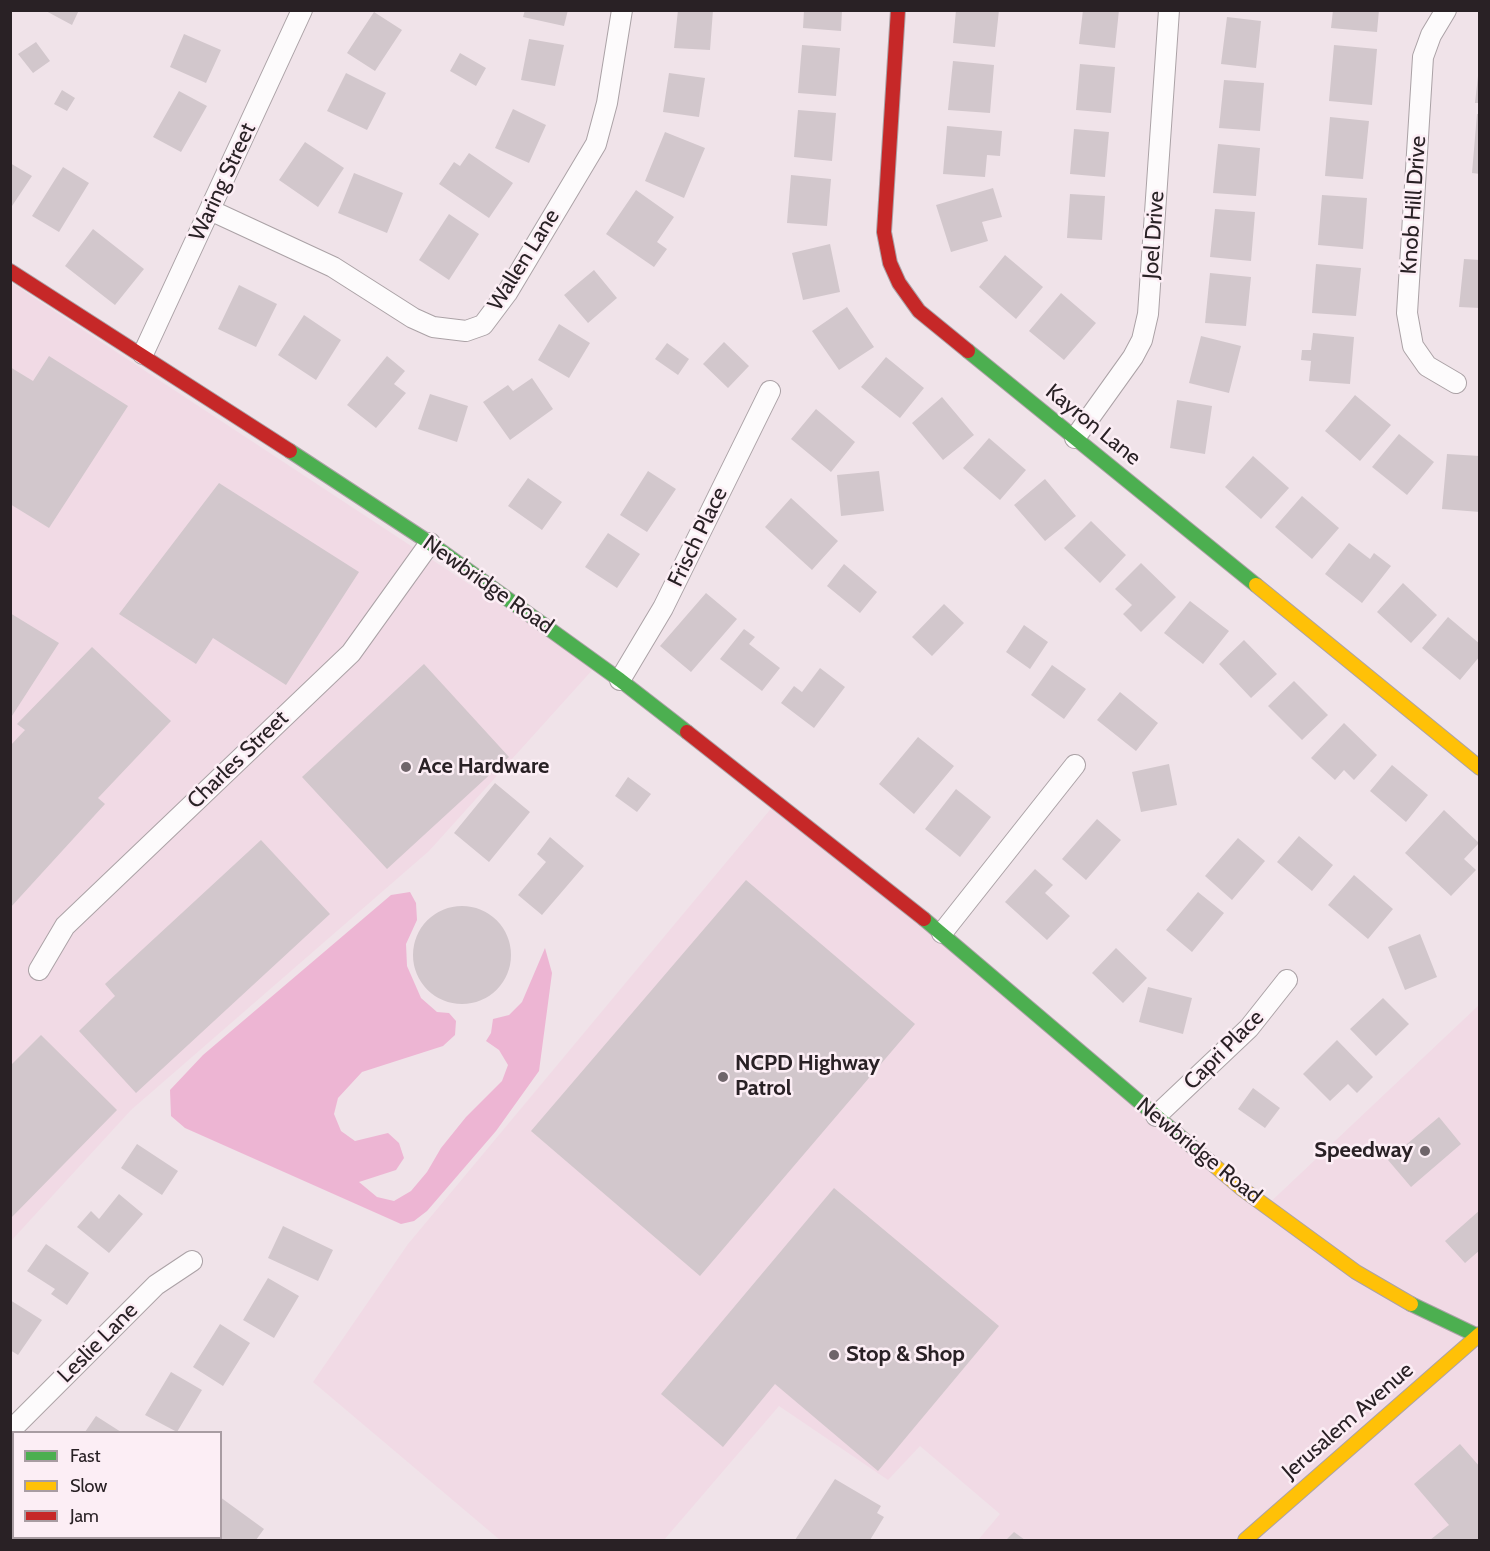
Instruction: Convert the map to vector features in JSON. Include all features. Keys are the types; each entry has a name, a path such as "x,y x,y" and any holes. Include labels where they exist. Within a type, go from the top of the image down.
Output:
{"main road":[{"name":"Kayron Lane","path":"898,10 884,232 890,263 899,283 919,311 1479,768"},
{"name":"Newbridge Road","path":"11,273 143,354 429,543 620,680 760,787 942,933 1241,1188 1356,1272 1428,1314 1479,1336"},
{"name":"Jerusalem Avenue","path":"1245,1540 1479,1336"}],"street":[{"name":"Waring Street","path":"143,354 302,10"},
{"name":"Wallen Lane","path":"210,210 333,267 413,318 433,327 466,331 483,325 507,293 596,144 607,103 622,10"},
{"name":"Joel Drive","path":"1076,438 1133,357 1142,340 1148,314 1169,10"},
{"name":"Knob Hill Drive","path":"1446,10 1431,35 1423,57 1407,313 1413,346 1427,366 1456,383"},
{"name":"Frisch Place","path":"620,680 663,608 770,392"},
{"name":"Charles Street","path":"39,970 65,926 351,653 429,543"},
{"path":"942,933 1075,765"},
{"name":"Capri Place","path":"1156,1116 1249,1028 1287,980"},
{"name":"Leslie Lane","path":"10,1431 156,1285 192,1261"}],"shaded area":[{"path":"10,282 595,667 429,851 131,1110 11,1241"},
{"path":"774,805 1263,1209 1479,1005 1479,1540 978,1540 1000,1514 920,1446 888,1480 779,1406 664,1540 500,1540 313,1382 408,1244"},
{"path":"410,892 416,903 417,920 406,944 407,966 421,998 437,1012 449,1013 456,1021 455,1035 443,1046 362,1072 338,1098 334,1114 341,1131 355,1141 388,1133 399,1143 404,1158 396,1170 359,1182 377,1197 394,1201 411,1191 466,1117 502,1081 508,1065 499,1050 486,1041 491,1033 493,1019 509,1015 522,1002 545,948 552,973 539,1071 496,1131 427,1211 414,1221 401,1224 185,1128 171,1116 170,1090 203,1055 391,895"}],"building":[{"path":"44,10 79,10 72,25"},
{"path":"525,10 568,10 564,26 523,17"},
{"path":"678,10 713,10 710,50 674,48"},
{"path":"804,10 842,10 841,31 803,28"},
{"path":"956,10 999,10 995,47 953,43"},
{"path":"1083,10 1119,10 1115,48 1079,44"},
{"path":"1333,10 1379,10 1377,32 1331,28"},
{"path":"374,12 402,30 375,71 347,53"},
{"path":"1227,17 1261,21 1256,68 1221,64"},
{"path":"184,34 221,50 206,83 170,67"},
{"path":"529,39 564,45 555,86 521,80"},
{"path":"36,42 50,61 33,73 18,54"},
{"path":"802,45 840,48 836,96 798,93"},
{"path":"1334,45 1377,49 1372,105 1329,101"},
{"path":"460,53 486,68 476,86 450,71"},
{"path":"953,61 994,65 990,113 948,110"},
{"path":"1080,64 1115,67 1111,113 1076,110"},
{"path":"346,73 386,93 367,130 327,111"},
{"path":"669,73 705,78 699,117 663,112"},
{"path":"1478,76 1480,76 1480,103 1475,103"},
{"path":"1224,80 1264,83 1260,131 1219,128"},
{"path":"62,90 75,98 67,111 54,104"},
{"path":"179,91 207,106 181,152 153,137"},
{"path":"513,109 546,125 529,163 495,148"},
{"path":"798,110 836,113 832,161 794,157"},
{"path":"1477,114 1480,114 1480,174 1472,173"},
{"path":"1330,117 1369,121 1363,179 1325,176"},
{"path":"947,126 1002,131 1000,156 987,155 985,177 943,174"},
{"path":"1074,129 1109,132 1105,177 1070,174"},
{"path":"665,132 705,148 684,198 645,181"},
{"path":"305,142 344,168 318,207 279,180"},
{"path":"1218,144 1260,148 1256,196 1213,193"},
{"path":"469,153 513,183 489,218 439,184 454,162 460,166"},
{"path":"10,163 32,176 10,209"},
{"path":"63,167 89,183 59,232 32,216"},
{"path":"354,173 403,193 387,233 338,213"},
{"path":"791,175 831,179 827,226 787,223"},
{"path":"993,188 1002,217 982,222 988,241 951,252 936,205"},
{"path":"636,190 674,217 657,242 667,249 654,267 606,234"},
{"path":"1070,194 1105,196 1102,240 1067,238"},
{"path":"1322,195 1367,198 1363,249 1318,245"},
{"path":"1215,209 1255,212 1251,261 1210,257"},
{"path":"449,214 479,234 449,280 419,260"},
{"path":"93,229 144,269 115,305 65,266"},
{"path":"830,244 840,292 803,300 792,253"},
{"path":"1005,255 1043,287 1016,319 979,287"},
{"path":"1464,259 1480,260 1480,308 1459,307"},
{"path":"1316,264 1361,268 1356,316 1312,313"},
{"path":"594,270 617,298 588,323 564,295"},
{"path":"1210,273 1251,277 1246,326 1205,323"},
{"path":"239,285 277,304 256,347 218,329"},
{"path":"1061,293 1096,323 1064,360 1029,331"},
{"path":"847,307 874,347 839,370 812,331"},
{"path":"304,315 341,340 316,380 278,355"},
{"path":"559,324 590,343 569,378 538,360"},
{"path":"1313,333 1354,337 1350,384 1309,381 1311,361 1301,360 1302,350 1311,350"},
{"path":"1201,336 1241,346 1229,393 1189,383"},
{"path":"724,342 749,366 728,388 703,364"},
{"path":"667,343 689,359 678,375 655,359"},
{"path":"49,356 128,406 49,528 10,504 10,367 33,381"},
{"path":"387,356 405,371 394,384 406,393 376,428 347,405"},
{"path":"886,357 924,388 900,418 861,387"},
{"path":"532,378 553,409 510,440 483,402 508,385 513,391"},
{"path":"430,394 468,406 457,442 418,429"},
{"path":"1355,395 1391,425 1360,461 1325,431"},
{"path":"942,397 974,435 943,460 912,423"},
{"path":"1177,400 1212,406 1205,454 1170,448"},
{"path":"816,409 855,442 831,472 791,439"},
{"path":"1399,434 1434,462 1407,495 1372,467"},
{"path":"989,438 1026,470 1000,500 963,468"},
{"path":"1447,454 1480,456 1480,512 1442,509"},
{"path":"1253,456 1289,488 1261,519 1225,487"},
{"path":"648,471 676,489 647,532 620,515"},
{"path":"879,471 884,511 841,516 837,475"},
{"path":"528,478 562,502 542,530 508,506"},
{"path":"1045,479 1076,516 1045,541 1014,505"},
{"path":"219,483 359,572 286,685 213,638 196,664 119,614"},
{"path":"1302,496 1339,528 1312,559 1275,527"},
{"path":"791,498 838,541 812,570 765,527"},
{"path":"1091,521 1126,555 1100,583 1064,548"},
{"path":"608,533 640,554 617,588 585,567"},
{"path":"1349,543 1370,559 1374,553 1391,566 1362,603 1325,574"},
{"path":"1141,563 1176,597 1141,632 1123,614 1132,605 1115,589"},
{"path":"844,564 877,592 860,613 827,586"},
{"path":"1403,583 1437,615 1411,643 1377,612"},
{"path":"706,593 737,619 691,672 660,646"},
{"path":"1190,601 1229,631 1203,664 1164,633"},
{"path":"944,604 964,623 932,656 912,637"},
{"path":"10,613 59,643 10,719"},
{"path":"1448,617 1480,644 1480,656 1460,680 1422,648"},
{"path":"1024,625 1048,642 1030,669 1006,652"},
{"path":"744,629 755,637 749,644 780,668 762,691 720,659"},
{"path":"1244,640 1277,674 1251,698 1219,664"},
{"path":"92,647 171,721 98,798 105,804 10,908 10,746 25,730 17,724"},
{"name":"Ace Hardware","path":"424,664 509,757 387,869 302,777"},
{"path":"1052,665 1086,689 1064,719 1031,695"},
{"path":"820,668 845,687 814,728 781,703 794,686 802,692"},
{"path":"1294,681 1328,715 1302,740 1268,706"},
{"path":"1120,692 1158,723 1136,751 1097,720"},
{"path":"1344,723 1377,755 1354,780 1344,770 1335,780 1311,758"},
{"path":"918,737 954,766 914,814 879,784"},
{"path":"1169,764 1177,805 1141,812 1132,772"},
{"path":"1392,765 1428,795 1406,822 1370,791"},
{"path":"628,777 651,794 637,812 615,796"},
{"path":"495,783 530,812 489,862 454,833"},
{"path":"956,789 991,817 960,857 925,829"},
{"path":"1444,810 1479,843 1464,859 1476,870 1451,896 1405,853"},
{"path":"1097,819 1121,840 1086,880 1062,859"},
{"path":"1299,836 1333,865 1312,891 1277,862"},
{"path":"550,837 584,866 542,915 518,895 546,862 537,854"},
{"path":"1238,838 1265,861 1232,900 1205,876"},
{"path":"261,840 330,914 136,1093 79,1031 115,996 105,984"},
{"path":"1035,869 1053,885 1045,893 1070,916 1047,940 1005,902"},
{"path":"1354,875 1393,909 1368,939 1328,905"},
{"name":"NCPD Highway Patrol","path":"746,880 915,1024 700,1276 531,1131"},
{"path":"1198,892 1224,913 1192,952 1166,930"},
{"path":"462,906 481,910 496,921 507,936 511,955 507,974 496,989 481,1000 462,1004 443,1000 428,989 417,974 413,955 417,936 428,921 443,910"},
{"path":"1420,934 1437,977 1405,990 1388,947"},
{"path":"1116,948 1147,978 1123,1003 1092,973"},
{"path":"1148,987 1192,998 1183,1034 1139,1022"},
{"path":"1383,998 1409,1024 1376,1056 1350,1029"},
{"path":"41,1035 117,1110 10,1219 10,1066"},
{"path":"1337,1040 1373,1077 1357,1093 1348,1084 1330,1101 1303,1074"},
{"path":"1253,1088 1280,1108 1265,1128 1238,1109"},
{"path":"1439,1117 1461,1144 1411,1187 1388,1160"},
{"path":"137,1144 178,1171 162,1195 121,1168"},
{"name":"Stop & Shop","path":"834,1188 999,1326 878,1471 775,1384 723,1447 661,1394"},
{"path":"119,1194 143,1214 109,1253 77,1227 91,1211 99,1219"},
{"path":"1480,1210 1480,1250 1465,1263 1445,1241"},
{"path":"283,1226 333,1250 318,1281 268,1258"},
{"path":"46,1244 89,1273 67,1305 51,1294 55,1289 27,1271"},
{"path":"268,1278 299,1296 274,1338 243,1320"},
{"path":"10,1300 42,1320 18,1355 10,1350"},
{"path":"220,1324 250,1343 223,1386 193,1367"},
{"path":"171,1372 202,1390 178,1431 145,1415"},
{"path":"96,1416 119,1431 86,1431"},
{"path":"1460,1444 1480,1467 1480,1540 1430,1540 1449,1525 1414,1484"},
{"path":"835,1479 881,1506 877,1513 884,1517 870,1540 795,1540"},
{"path":"222,1498 264,1529 256,1540 212,1539 222,1539"},
{"path":"1014,1532 1025,1540 1006,1540"}],"traffic: fast":[{"path":"968,351 1256,585"},
{"path":"290,451 430,543 620,680 687,732"},
{"path":"924,919 1209,1161"},
{"path":"1411,1304 1480,1337"}],"traffic: slow":[{"path":"1256,585 1480,768"},
{"path":"1209,1161 1241,1188 1356,1272 1411,1304"},
{"path":"1245,1540 1480,1334"}],"traffic: jam":[{"path":"898,10 884,232 890,263 899,283 919,311 968,351"},
{"path":"10,271 290,451"},
{"path":"687,732 924,919"}],"place":[{"name":"Ace Hardware","path":"406,767"},
{"name":"NCPD Highway Patrol","path":"723,1077"},
{"name":"Speedway","path":"1425,1151"},
{"name":"Stop & Shop","path":"834,1355"}]}
